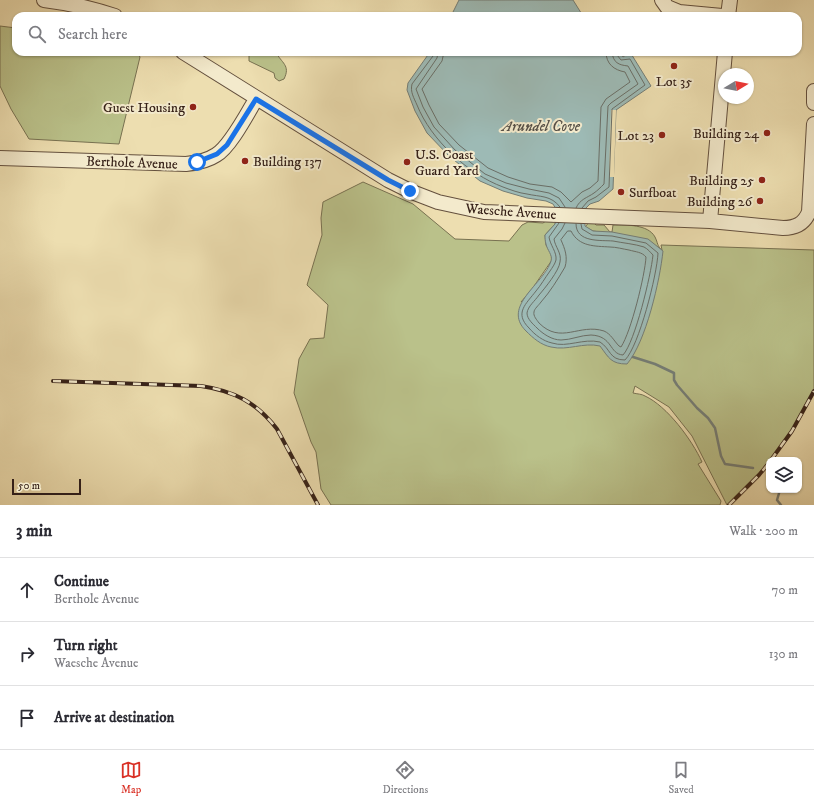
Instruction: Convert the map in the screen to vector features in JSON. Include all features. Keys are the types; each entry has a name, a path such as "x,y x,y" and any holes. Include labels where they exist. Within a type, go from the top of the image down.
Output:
{"street":[{"path":"44,0 75,4 103,12"},
{"path":"662,0 666,7 674,11 684,12"},
{"path":"728,12 730,0"},
{"name":"Waesche Avenue","path":"188,56 388,180 412,192 438,202 484,212 710,221 793,228 801,224 806,219 809,212 814,124"},
{"path":"710,221 725,56"},
{"path":"814,91 814,104"},
{"name":"Berthole Avenue","path":"0,158 186,164 197,162 217,154 227,145 256,99"}],"green space":[{"path":"0,26 12,28 12,56 140,57 119,144 29,139 11,109 0,86"},
{"path":"249,56 278,56 286,67 284,79 279,81 275,78 274,73 249,61"},
{"path":"363,182 413,204 455,239 509,241 522,225 528,222 543,223 549,219 556,220 555,224 545,235 546,245 551,253 552,260 521,302 600,232 593,231 585,227 591,220 596,225 604,225 610,232 612,232 613,225 642,227 652,233 658,246 662,250 661,245 814,250 814,391 792,431 773,457 766,457 766,466 763,470 729,505 727,505 692,436 669,407 635,386 633,393 644,395 662,407 678,424 698,453 702,462 698,464 721,501 720,505 331,505 321,489 316,452 294,393 299,359 310,339 324,338 328,305 307,285 322,235 321,218 323,202"}],"water":[{"path":"459,0 573,0 580,12 453,12"},
{"name":"Arundel Cove","path":"427,56 632,56 651,86 616,110 613,189 599,201 590,204 585,209 585,226 593,231 612,232 648,239 663,251 659,278 646,326 634,354 627,364 617,363 611,360 600,346 588,345 557,348 547,346 526,331 520,322 518,313 526,295 547,270 551,261 545,241 545,235 555,224 557,218 556,209 553,204 546,201 527,198 503,191 480,181 449,156 427,133 415,111 407,90 408,83"}],"pier":[{"path":"611,110 616,110 614,177 609,177"}],"waterway":[{"path":"633,357 655,364 674,373 674,380 677,385 708,418 715,428 721,456 725,464 753,468"},
{"path":"779,493 777,500 781,505"}],"railway":[{"path":"53,381 201,386 224,391 244,399 261,412 277,429 318,505"},
{"path":"773,457 792,431 814,391"},
{"path":"729,505 766,467"}],"place":[{"name":"Lot 35","path":"674,66"},
{"name":"Guest Housing","path":"193,107"},
{"name":"Building 24","path":"767,133"},
{"name":"Lot 23","path":"662,135"},
{"name":"Building 137","path":"245,161"},
{"name":"U.S. Coast Guard Yard","path":"407,162"},
{"name":"Building 25","path":"762,180"},
{"name":"Surfboat","path":"621,192"},
{"name":"Building 26","path":"760,201"}],"route":[{"path":"197,162 217,154 227,145 256,99 388,180 410,191"}]}
